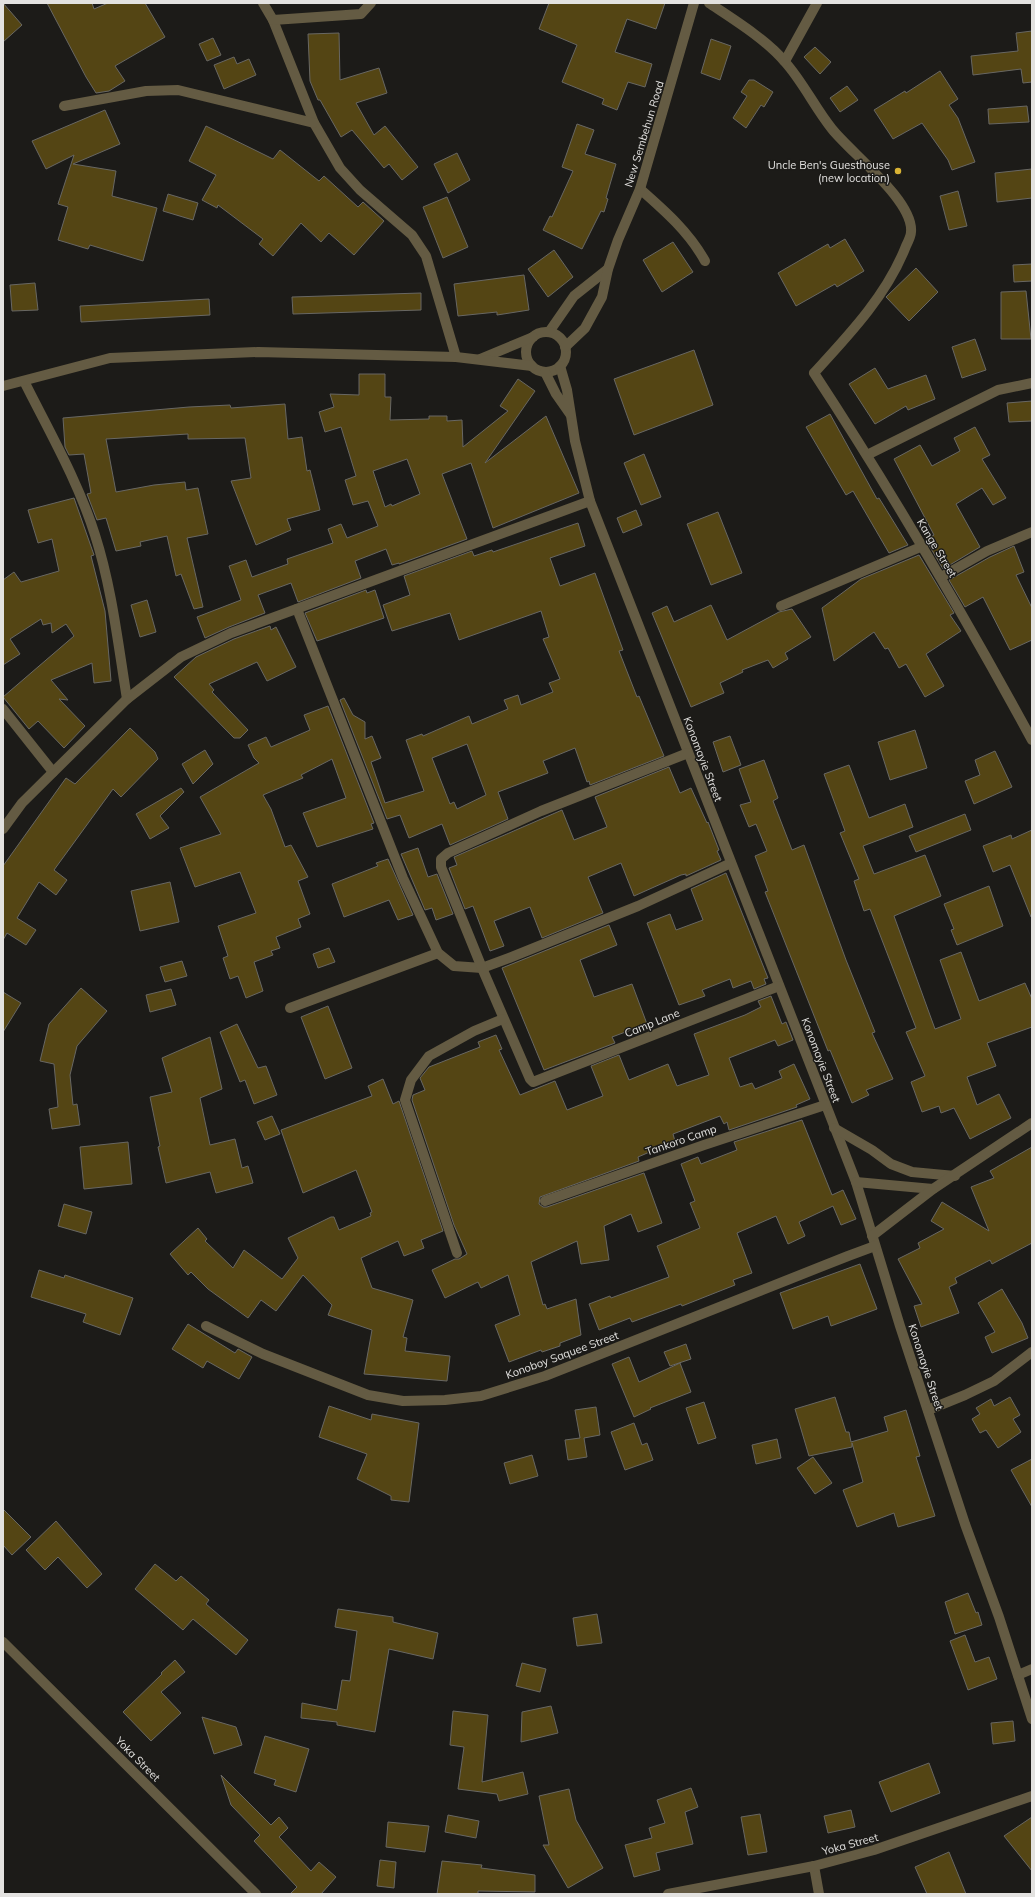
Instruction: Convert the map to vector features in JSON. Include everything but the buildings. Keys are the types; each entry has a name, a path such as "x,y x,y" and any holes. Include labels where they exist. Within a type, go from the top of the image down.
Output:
{"street":[{"path":"263,3 274,20 314,123 340,168 360,190 412,235 426,256 456,357"},
{"path":"274,20 361,14 371,3"},
{"name":"New Sembehun Road","path":"565,347 585,328 602,297 608,269 618,240 640,189 694,3"},
{"path":"709,3 750,30 785,61 817,3"},
{"name":"Kange Street","path":"785,61 832,129 895,195 907,210 912,232 901,259 888,281 851,333 814,373 923,546 1032,740"},
{"path":"64,106 146,91 178,90 314,123"},
{"path":"640,189 672,217 696,244 705,261"},
{"path":"549,332 574,296 608,269"},
{"path":"3,386 110,358 258,352 456,357 532,366 544,372 550,372 560,366 566,354 562,340 549,332 540,333 480,359"},
{"path":"532,366 528,361 526,348 533,337"},
{"name":"Konomayie Street","path":"560,366 572,418 575,441 590,501 856,1182 965,1524 999,1618 1032,1719"},
{"name":"Konomayie Street","path":"544,372 572,418"},
{"path":"24,381 80,494 95,535 110,590 127,699"},
{"path":"867,455 998,390 1032,383"},
{"path":"3,829 22,803 127,699 181,657 231,633 590,501"},
{"path":"941,577 987,551 1032,532"},
{"path":"781,606 923,546"},
{"path":"297,609 403,878 438,953 454,966 482,968 638,906 731,863"},
{"path":"3,709 53,772"},
{"path":"457,1253 405,1100 411,1080 429,1056 474,1031 503,1019 441,867 441,859 448,853 541,811 688,753"},
{"path":"290,1008 438,953"},
{"name":"Camp Lane","path":"503,1019 530,1080 533,1082 779,986"},
{"name":"Tankoro Camp","path":"545,1201 704,1144 825,1105"},
{"path":"872,1236 932,1190 1032,1124"},
{"path":"834,1128 872,1150 891,1164 912,1172 955,1176"},
{"path":"856,1182 932,1190"},
{"name":"Konoboy Saquee Street","path":"206,1326 263,1354 368,1395 403,1401 445,1400 481,1396 545,1376 841,1258 876,1246"},
{"path":"928,1410 994,1381 1032,1352"},
{"name":"Yoka Street","path":"3,1642 256,1894"},
{"path":"1018,1675 1032,1668"},
{"name":"Yoka Street","path":"668,1894 814,1866 874,1850 1032,1796"},
{"path":"814,1866 819,1894"}],"place":[{"name":"Uncle Ben's Guesthouse (new location)","path":"898,171"}]}
